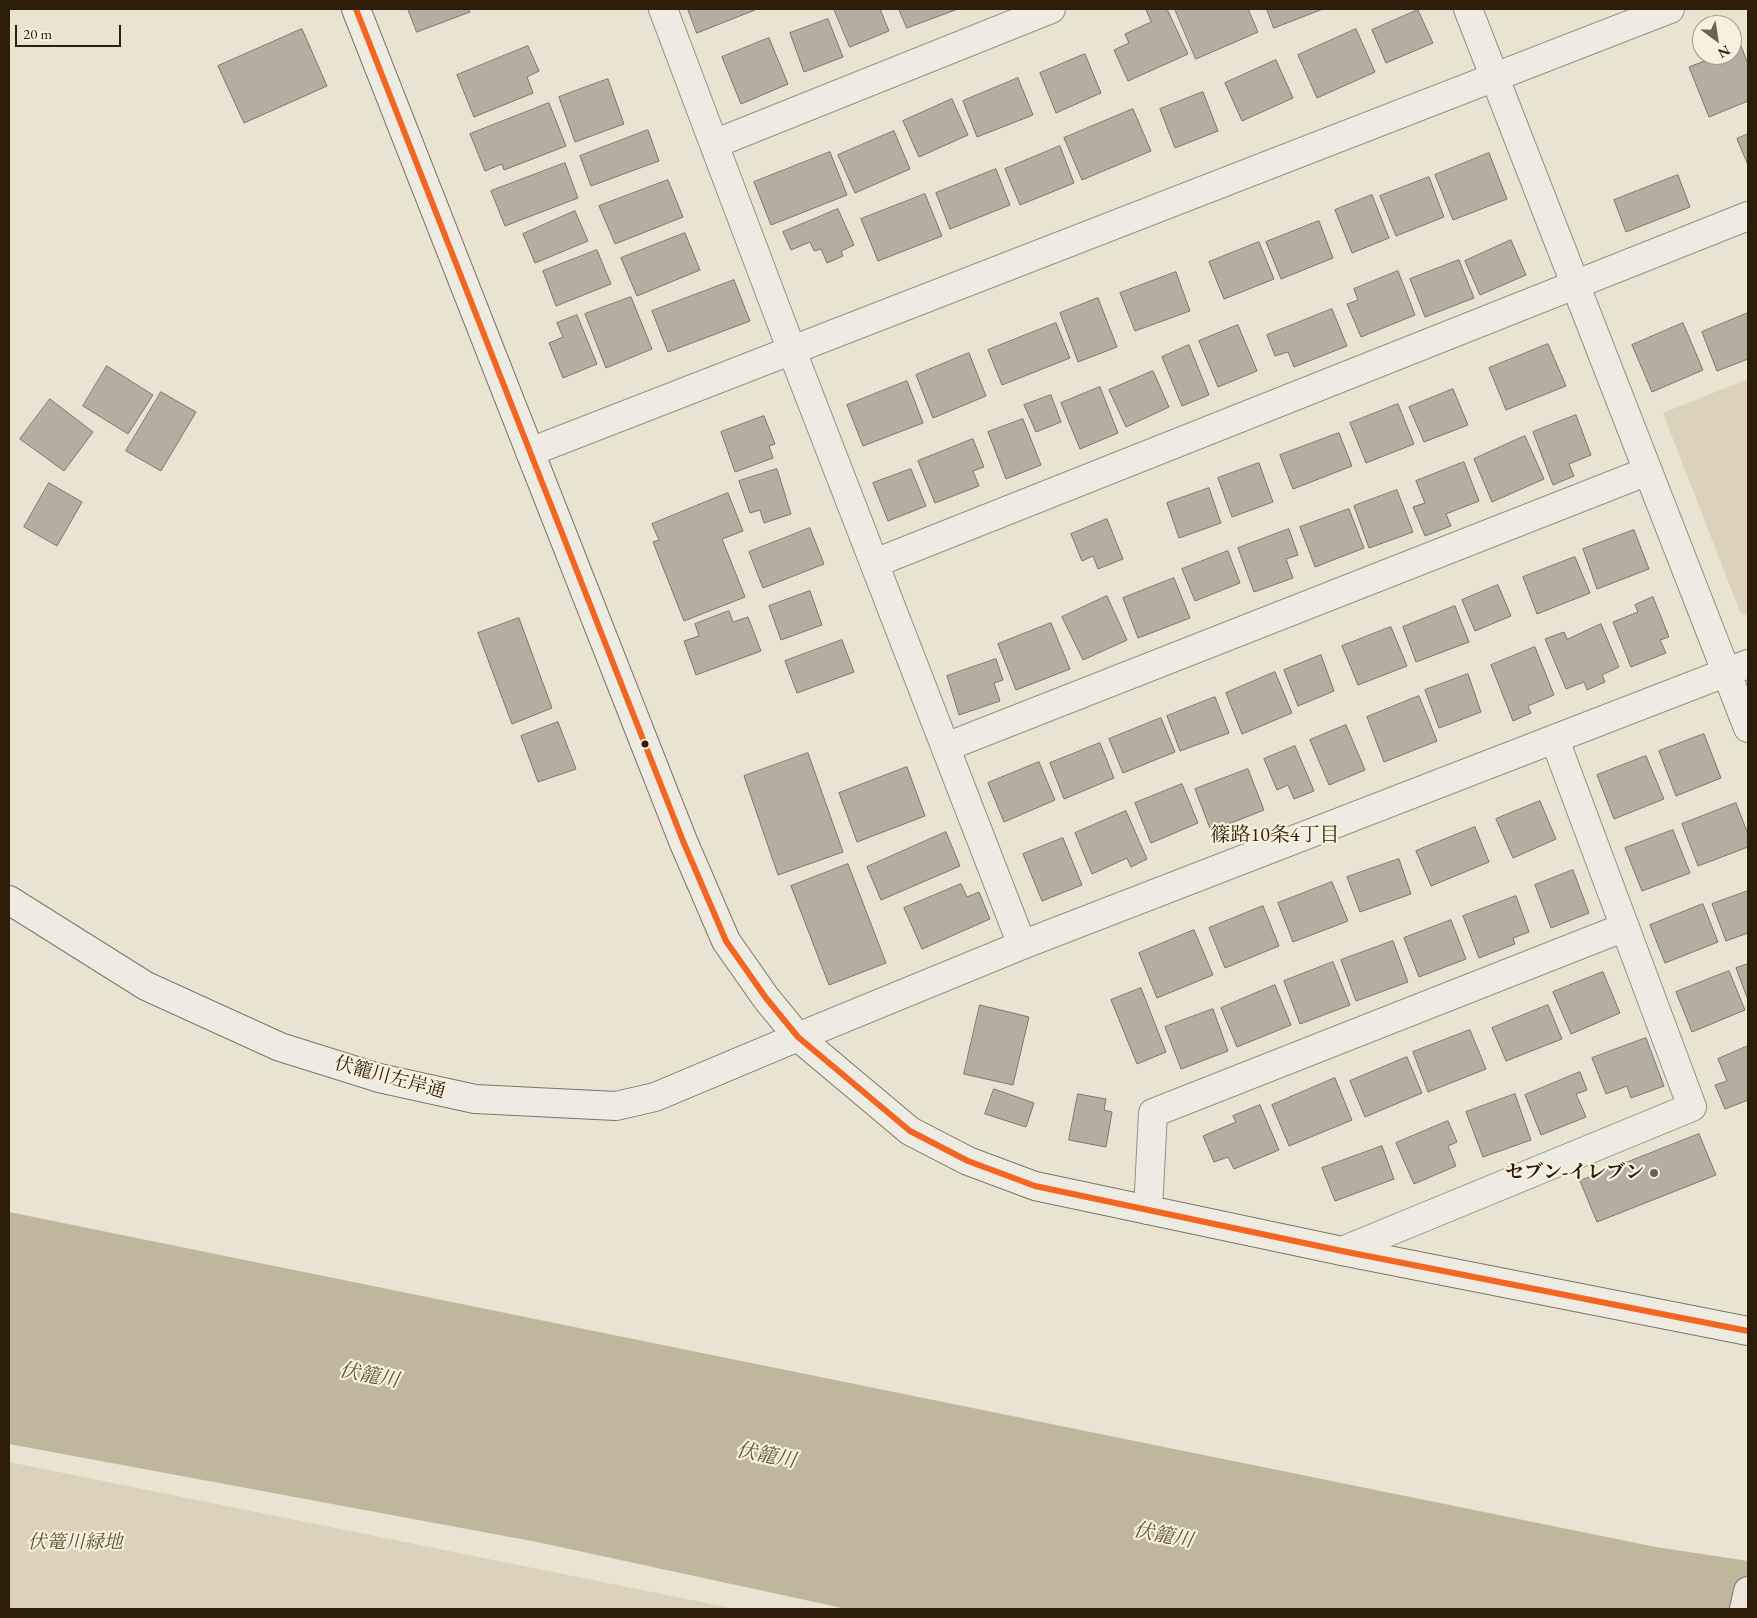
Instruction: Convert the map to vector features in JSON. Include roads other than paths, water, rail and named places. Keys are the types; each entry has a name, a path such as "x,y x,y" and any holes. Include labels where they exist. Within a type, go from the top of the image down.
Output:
{"main road":[{"path":"1744,1609 1748,1591"}],"street":[{"path":"356,9 683,841 726,941 766,998 798,1037 910,1131 968,1161 1035,1186 1342,1251 1748,1331"},
{"path":"663,9 792,351 1022,944"},
{"path":"714,144 1051,9"},
{"path":"1468,9 1648,470 1737,668 1748,728"},
{"path":"530,452 1670,9"},
{"path":"875,563 1575,284 1748,218"},
{"path":"946,747 1648,470"},
{"name":"伏籠川左岸通","path":"9,900 146,986 280,1047 379,1078 475,1100 616,1106 655,1097 1022,944 1555,740 1737,668"},
{"path":"1342,1251 1692,1108 1555,740"},
{"path":"1148,1210 1153,1113 1625,927"}],"water":[{"name":"伏籠川","path":"9,1212 1656,1547 1748,1561 1748,1609 847,1609 537,1542 9,1444"}],"place":[{"name":"セブン-イレブン","path":"1654,1173"}],"district":[{"name":"篠路10条4丁目","path":"1275,836"}],"park label":[{"name":"伏篭川緑地","path":"75,1543"}]}
